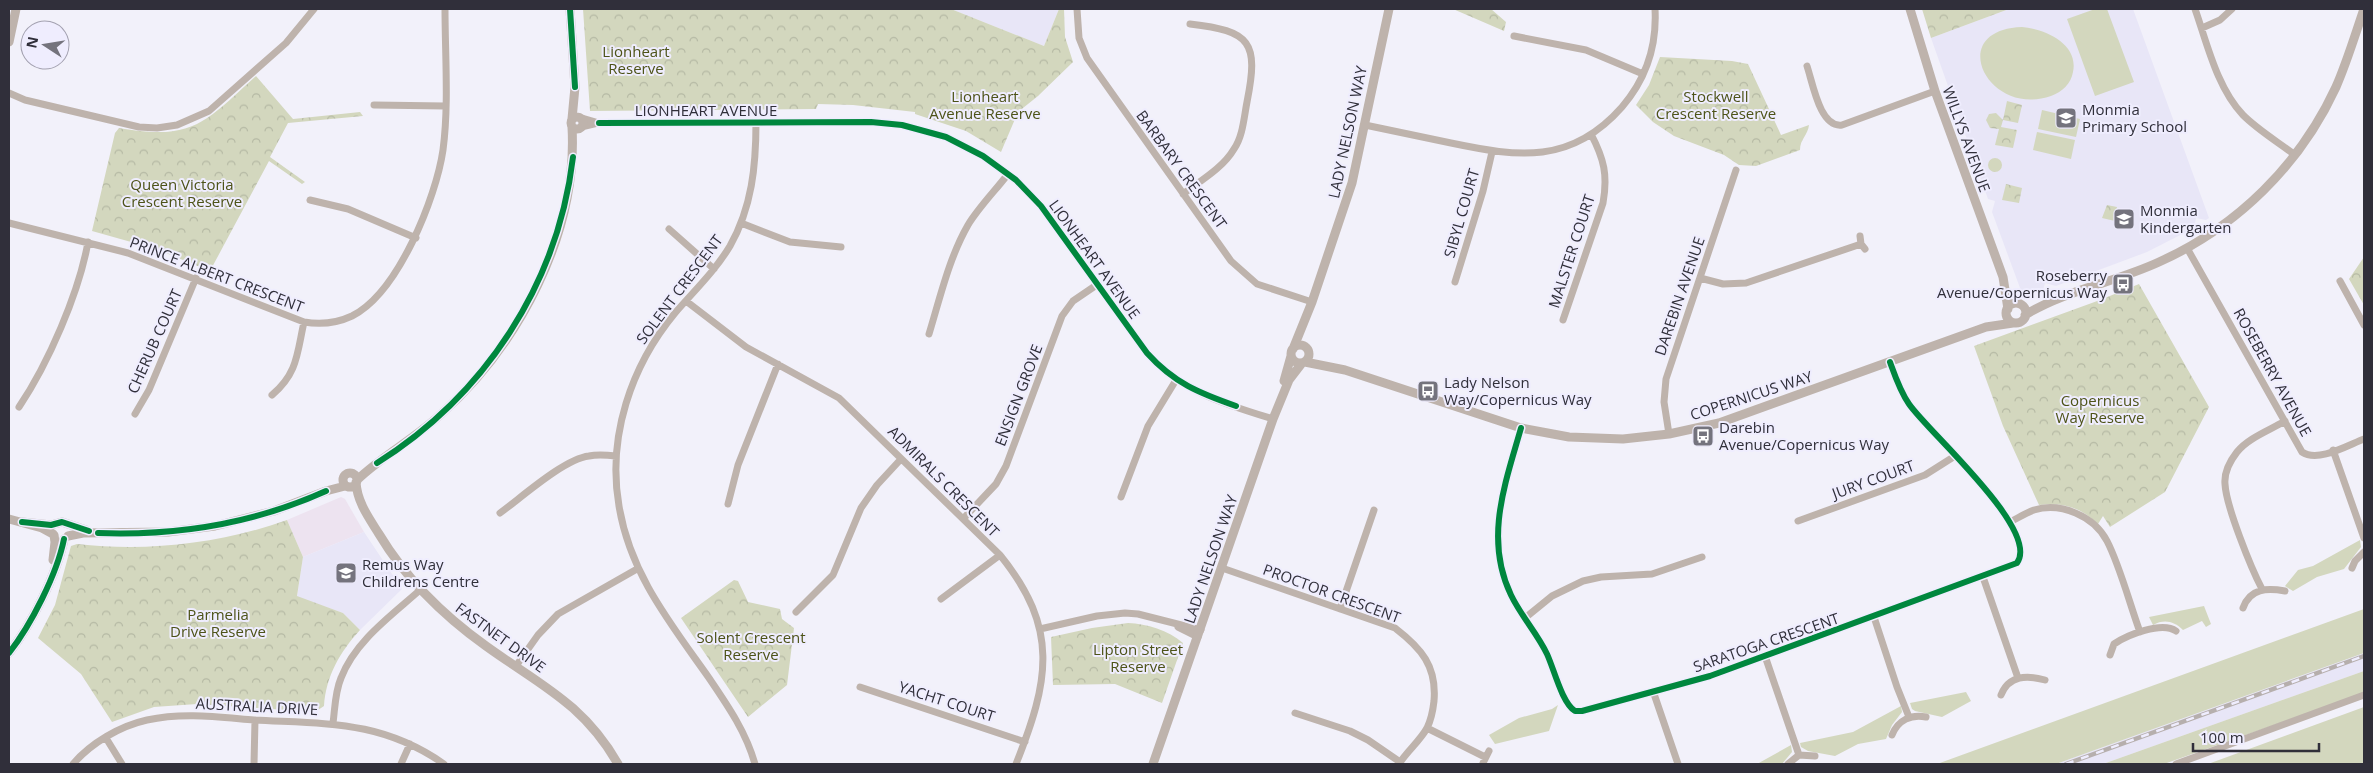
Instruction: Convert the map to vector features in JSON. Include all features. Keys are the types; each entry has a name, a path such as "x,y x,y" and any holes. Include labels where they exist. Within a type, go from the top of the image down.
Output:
{"street":[{"path":"9,42 16,9"},
{"path":"9,93 25,100 139,127 162,128 182,124 208,111 254,71 286,43 314,9"},
{"name":"PRINCE ALBERT CRESCENT","path":"9,223 128,253 196,278 304,322 334,322 354,315 362,310 387,283 416,238 440,167 445,136 445,9"},
{"path":"9,518 54,532 58,539 98,533 158,533 215,526 274,511 326,490 377,463 408,442 442,414 473,382 501,347 527,304 551,250 565,202 578,123 570,9"},
{"name":"BARBARY CRESCENT","path":"1077,9 1079,38 1087,58 1231,261 1257,284 1312,302"},
{"name":"LADY NELSON WAY","path":"1273,419 1278,393 1287,374 1292,352 1312,302 1352,183 1389,9"},
{"path":"1365,126 1492,152 1523,155 1544,153 1568,145 1591,134 1618,112 1627,101 1643,74 1653,43 1655,9"},
{"name":"WILLYS AVENUE","path":"1910,9 1935,91 2003,278 2007,310"},
{"path":"2195,9 2221,79 2243,115 2295,155"},
{"path":"2202,28 2220,20 2232,9"},
{"path":"2050,302 2012,305 2007,310 2009,320 2013,323 2022,321 2025,315 2050,302 2138,271 2187,248 2238,214 2272,183 2295,155 2321,116 2336,88 2364,9"},
{"path":"1183,194 1226,161 1234,150 1241,134 1253,71 1252,57 1242,39 1223,29 1190,24"},
{"path":"1514,36 1586,50 1643,74"},
{"path":"1807,66 1825,118 1834,125 1842,125 1935,91"},
{"path":"9,100 25,100"},
{"path":"374,105 445,106"},
{"name":"SOLENT CRESCENT","path":"755,764 736,718 666,618 637,569 628,548 618,505 616,456 622,418 636,374 653,344 686,301 714,269 730,246 741,223 752,186 756,122"},
{"name":"LIONHEART AVENUE","path":"578,123 871,122 908,126 933,133 962,145 992,162 1008,174 1041,206 1148,353 1162,369 1198,393 1273,419"},
{"name":"MALSTER COURT","path":"1563,320 1603,204 1605,189 1603,156 1591,134"},
{"name":"SIBYL COURT","path":"1455,282 1483,191 1492,152"},
{"name":"DAREBIN AVENUE","path":"1669,434 1664,402 1666,379 1737,170"},
{"path":"929,334 955,251 976,213 1008,174"},
{"path":"310,200 348,210 416,238"},
{"path":"741,223 790,242 841,247"},
{"path":"669,230 714,269"},
{"path":"19,407 38,377 60,327 83,270 88,242"},
{"path":"1700,278 1723,284 1746,284 1862,243"},
{"name":"ROSEBERRY AVENUE","path":"2187,248 2299,447 2306,455 2316,456 2364,439"},
{"name":"CHERUB COURT","path":"135,414 149,390 196,278"},
{"name":"WILLYS AVENUE","path":"2003,278 2021,305"},
{"path":"2340,281 2364,325"},
{"name":"ENSIGN GROVE","path":"963,519 996,484 1006,466 1062,316 1073,301 1098,284"},
{"name":"ADMIRALS CRESCENT","path":"686,301 746,347 839,398 1000,555 1014,573 1025,592 1040,630 1043,662 1041,692 1016,764"},
{"path":"2021,305 2025,315"},
{"name":"COPERNICUS WAY","path":"1986,327 2007,310"},
{"name":"LADY NELSON WAY","path":"1307,315 1304,338 1307,349"},
{"path":"272,395 284,385 292,374 304,322"},
{"name":"COPERNICUS WAY","path":"1303,362 1345,370 1521,428 1568,437 1593,439 1639,438 1669,434 1734,418 1986,327 2013,323"},
{"path":"1300,345 1307,349 1308,358 1303,362 1295,362 1292,352 1300,345"},
{"name":"COPERNICUS WAY","path":"1307,349 1345,370"},
{"name":"LADY NELSON WAY","path":"1153,764 1273,419 1289,380 1303,362"},
{"name":"SARATOGA CRESCENT","path":"1521,428 1501,503 1497,534 1503,575 1512,597 1544,647 1567,704 1575,711 1582,711 1710,676 1983,578 2012,567 2020,560 2020,547 2010,522 2000,506 1909,404 1890,362"},
{"path":"728,504 738,464 778,364"},
{"path":"1121,497 1148,426 1176,380"},
{"path":"2262,589 2229,503 2225,482 2232,460 2238,451 2245,444 2285,421"},
{"path":"2333,450 2364,538"},
{"path":"500,513 562,467 575,460 587,456 616,456"},
{"name":"JURY COURT","path":"1798,522 1925,475 1955,456"},
{"path":"796,612 832,575 869,496 901,459"},
{"path":"346,480 354,474 356,481 377,463"},
{"name":"FASTNET DRIVE","path":"346,480 360,500 390,552 420,590 466,631 554,691 584,717 602,738 618,764"},
{"name":"FASTNET DRIVE","path":"356,481 360,500"},
{"path":"2010,522 2035,510 2056,508 2075,513 2092,523 2107,542 2140,632"},
{"path":"1340,609 1374,510"},
{"path":"50,576 55,547 54,532 59,522 98,533"},
{"path":"9,653 34,614 70,530 67,524"},
{"path":"2352,568 2355,561 2364,552"},
{"path":"941,599 1000,555"},
{"path":"1524,618 1552,596 1583,581 1601,577 1652,574 1702,557"},
{"name":"PROCTOR CRESCENT","path":"1222,568 1395,628 1412,641 1428,661 1435,686 1433,708 1427,728 1399,763"},
{"path":"516,666 538,635 558,614 637,569"},
{"path":"1983,578 2018,678"},
{"path":"2243,608 2250,596 2262,589 2285,591"},
{"path":"333,724 340,679 354,655 374,632 420,590"},
{"path":"1040,630 1112,613 1138,614 1200,633"},
{"path":"1874,617 1909,717"},
{"path":"2110,655 2114,644 2140,632 2165,626 2176,631"},
{"path":"1765,656 1799,755"},
{"path":"2001,695 2008,683 2018,678 2031,677 2045,680"},
{"name":"YACHT COURT","path":"860,687 1025,742"},
{"path":"1653,691 1678,764"},
{"path":"2176,764 2364,695"},
{"path":"1295,713 1350,731 1368,740 1399,763"},
{"name":"AUSTRALIA DRIVE","path":"73,764 90,748 129,726 164,717 194,716 333,724 372,730 410,744 444,764"},
{"path":"1892,734 1896,726 1909,717 1926,717"},
{"path":"254,764 255,720"},
{"path":"1427,728 1486,757"},
{"path":"106,738 122,764"},
{"path":"401,764 410,744"},
{"path":"1788,764 1799,755 1815,756"}],"shaded area":[{"path":"951,9 1059,9 1044,46"},
{"name":"Monmia Primary School","path":"2009,9 2133,9 2209,218 2206,220 2196,218 2194,228 2147,252 2056,286 2045,283 2043,290 2025,297 2023,296 1992,212 1995,201 1988,199 1931,38"},
{"path":"341,497 345,499 364,532 303,557 287,520"},
{"name":"Remus Way Childrens Centre","path":"364,532 402,589 360,630 343,613 297,597 303,557"},
{"path":"2364,653 2364,671 2103,764 2056,764"}],"green space":[{"name":"Lionheart Reserve","path":"583,9 951,9 1044,46 1059,9 1064,9 1065,37 1073,62 1038,96 1018,112 1001,152 966,131 915,114 915,112 853,105 818,104 816,109 590,111"},
{"path":"1453,9 1491,9 1506,22 1504,31"},
{"path":"1922,9 2009,9 1931,38"},
{"path":"2095,9 2107,9 2134,82 2095,96 2067,19"},
{"path":"2022,27 2031,28 2050,35 2066,46 2071,53 2073,62 2072,76 2062,90 2051,96 2028,99 2009,95 1994,85 1984,71 1980,56 1985,42 1998,32"},
{"name":"Stockwell Crescent Reserve","path":"1660,57 1732,61 1748,64 1781,135 1809,125 1800,150 1756,166 1739,165 1724,155 1674,136 1653,122 1636,105 1649,85"},
{"name":"Queen Victoria Crescent Reserve","path":"256,76 293,119 360,112 363,116 288,123 270,157 305,182 302,184 269,161 210,271 156,249 92,231 115,133 119,128 164,132 181,130 209,117"},
{"path":"2007,101 2022,105 2018,123 2003,120"},
{"path":"2042,110 2080,119 2076,137 2038,129"},
{"path":"1996,113 2003,120 2001,127 2017,130 2013,148 1995,145 1999,129 1990,128 1986,120 1989,114"},
{"path":"2037,132 2075,140 2071,159 2033,150"},
{"path":"1995,158 2000,160 2002,165 2000,170 1995,172 1990,170 1988,165 1990,160"},
{"path":"2006,184 2022,188 2019,203 2002,200"},
{"path":"2107,205 2117,207 2115,221 2102,218"},
{"path":"2364,257 2364,305 2349,279"},
{"name":"Copernicus Way Reserve","path":"2139,284 2209,407 2165,492 2110,527 2103,516 2098,524 2085,513 2071,507 2056,504 2039,505 2003,426 1974,346"},
{"name":"Parmelia Drive Reserve","path":"287,520 303,557 297,596 343,613 360,630 346,647 335,665 325,695 324,706 315,712 197,704 154,707 112,722 81,674 38,638 55,605 71,546 77,544 130,547 183,544 236,535"},
{"path":"2360,540 2361,547 2344,569 2317,577 2293,591 2285,586 2298,570 2313,566"},
{"name":"Solent Crescent Reserve","path":"734,580 738,581 748,602 780,609 782,619 794,628 787,685 748,717 681,618"},
{"path":"2204,606 2211,624 2206,627 2202,621 2183,630 2169,622 2153,625 2149,617"},
{"path":"2364,609 2364,653 2056,764 1937,764"},
{"name":"Lipton Street Reserve","path":"1128,623 1157,628 1183,643 1162,703 1115,684 1053,685 1051,637 1092,628"},
{"path":"2364,671 2364,693 2164,764 2103,764"},
{"path":"1966,692 1971,701 1942,717 1915,711 1910,703"},
{"path":"1558,705 1549,731 1495,744 1489,735 1519,718 1552,709"},
{"path":"1901,706 1902,712 1892,725 1886,739 1858,744 1835,756 1808,751 1801,747 1800,743 1853,732"},
{"path":"2364,707 2364,764 2208,764"},
{"path":"1791,745 1792,752 1782,764 1757,764"}],"railway":[{"path":"2066,764 2364,656"}],"cycle path":[{"path":"570,9 575,87"},
{"path":"599,123 871,122 902,125 946,137 983,156 1016,180 1041,206 1147,353 1157,363 1177,380 1188,386 1236,406"},
{"path":"377,463 416,436 451,404 483,370 510,332 533,292 551,249 565,204 573,157"},
{"path":"1521,428 1500,512 1498,532 1499,553 1503,574 1515,603 1547,654 1566,701 1575,711 1582,711 1710,676 2017,563 2020,548 2013,528 1979,482 1909,404 1900,389 1890,362"},
{"path":"98,533 157,532 215,526 271,512 326,491"},
{"path":"22,522 51,525 62,522 89,531"},
{"path":"9,653 42,599 56,568 64,539"}],"place":[{"name":"Monmia Primary School","path":"2066,118"},
{"name":"Monmia Kindergarten","path":"2124,219"},
{"name":"Roseberry Avenue/Copernicus Way","path":"2123,284"},
{"name":"Lady Nelson Way/Copernicus Way","path":"1428,391"},
{"name":"Darebin Avenue/Copernicus Way","path":"1703,436"},
{"name":"Remus Way Childrens Centre","path":"346,573"}],"park label":[{"name":"Lionheart Avenue Reserve","path":"985,104"}]}
